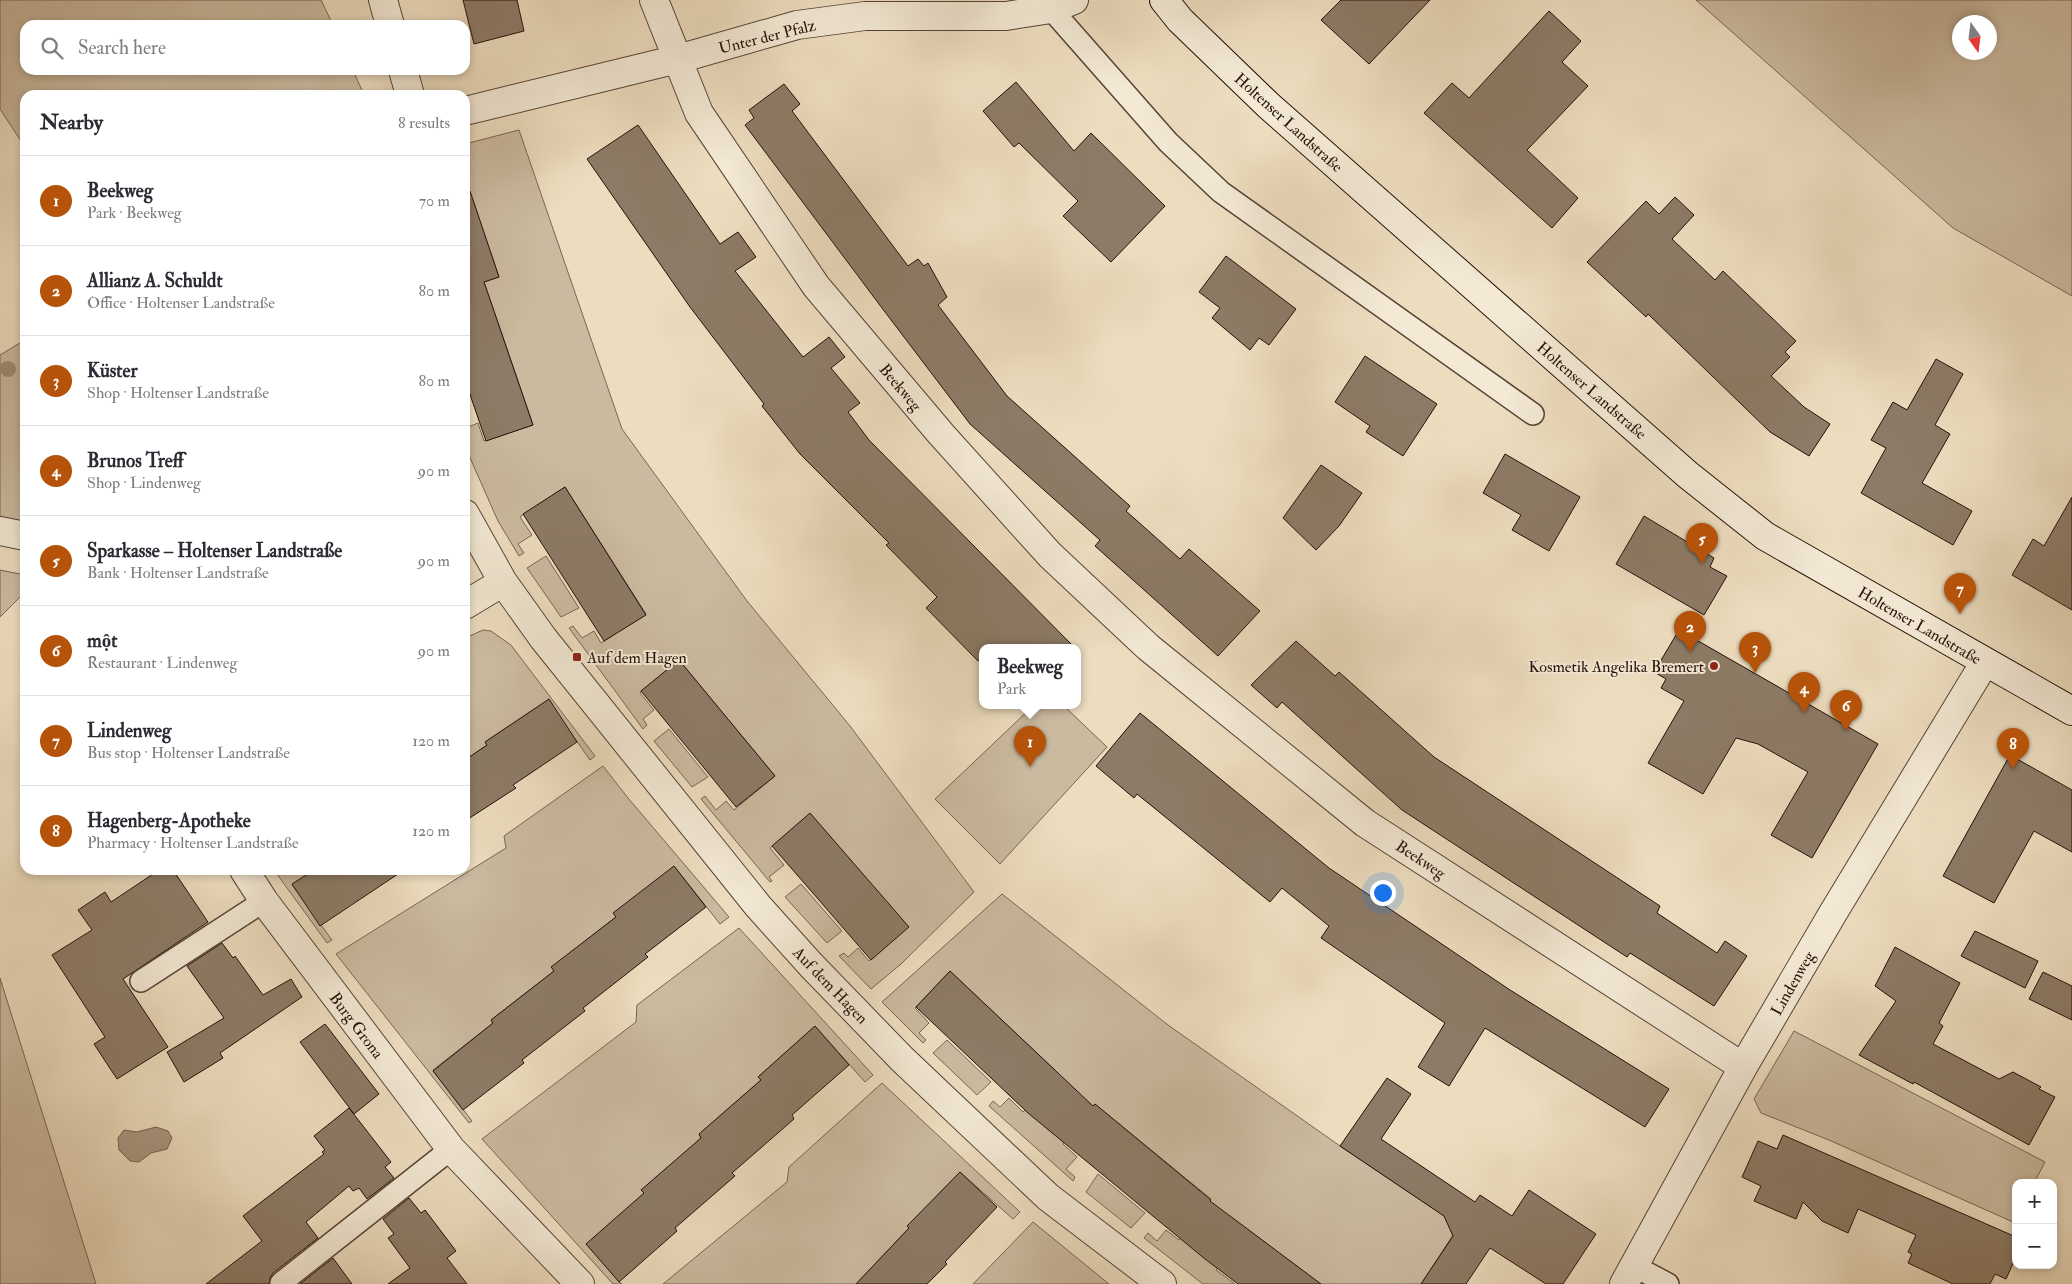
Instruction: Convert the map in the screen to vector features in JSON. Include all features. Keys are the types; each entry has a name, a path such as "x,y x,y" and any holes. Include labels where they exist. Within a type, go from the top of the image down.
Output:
{"street":[{"path":"383,0 389,20"},
{"name":"Beekweg","path":"654,0 699,113 816,286 941,434 1050,555 1148,647 1365,823 1743,1066"},
{"name":"Holtenser Landstraße","path":"1164,0 1180,20 1268,106 1688,475 1765,536 2072,711"},
{"name":"Unter der Pfalz","path":"470,109 678,59 797,25 856,17 1006,16 1062,4"},
{"path":"404,75 409,90"},
{"name":"Auf dem Hagen","path":"470,523 503,582 564,666 758,906 811,965 902,1059 1048,1197 1162,1284"},
{"path":"0,531 20,535"},
{"path":"470,602 503,582"},
{"name":"Lindenweg","path":"1629,1275 1743,1066 1985,662"},
{"name":"Burg Grona","path":"247,875 264,901 450,1149 580,1284"}],"lane":[{"path":"1062,4 1168,142 1221,192 1533,414"},
{"path":"141,981 264,901"},
{"path":"281,1283 450,1149"},
{"path":"1629,1275 1668,1284"}],"shaded area":[{"path":"0,0 321,0 331,20 20,20 20,75 355,75 362,90 20,90 20,139 0,109"},
{"path":"1696,0 2072,0 2072,296 1953,228"},
{"path":"519,130 622,429 747,601 850,726 974,892 901,964 871,989 839,956 844,953 848,957 858,948 869,961 908,927 810,814 770,848 784,865 769,877 772,881 770,882 701,799 705,796 716,810 726,801 734,810 775,776 679,660 641,691 640,693 654,710 643,719 647,725 643,729 569,628 573,626 582,638 594,631 601,643 646,614 565,487 520,517 532,535 518,544 524,553 519,556 498,521 470,458 470,426 478,423 484,441 533,425 484,282 499,277 473,201 470,202 470,143"},
{"path":"20,343 20,521 0,517 0,355"},
{"path":"546,556 579,608 561,617 527,568"},
{"path":"0,570 20,574 20,597 0,617"},
{"path":"483,630 491,631 511,645 595,756 590,760 548,700 485,742 487,745 470,757 470,636"},
{"path":"1030,709 1067,709 1107,747 1000,864 935,799"},
{"path":"669,729 708,777 692,787 654,741"},
{"path":"603,766 729,917 720,924 674,866 616,917 552,967 554,971 491,1020 493,1023 433,1070 472,1121 469,1123 336,954 463,875 470,875 470,870 506,848 504,836"},
{"path":"278,875 307,875 292,885 332,940 327,943"},
{"path":"801,884 842,931 827,943 785,897"},
{"path":"1002,894 1168,1025 1340,1146 1459,1226 1421,1284 1320,1284 1247,1229 1216,1270 1235,1284 1203,1284 1144,1238 1148,1233 1157,1241 1166,1230 1179,1240 1211,1199 1095,1104 1063,1144 1077,1157 1066,1169 1075,1177 1073,1181 989,1106 993,1101 1000,1107 1009,1098 1023,1112 1059,1074 950,971 915,1008 929,1023 919,1033 926,1040 923,1043 882,1002"},
{"path":"739,928 873,1075 865,1082 815,1026 758,1077 761,1080 699,1134 701,1138 642,1190 644,1193 619,1282 622,1284 613,1284 482,1139 636,1022 637,1005"},
{"path":"0,978 10,1010 96,1284 0,1284"},
{"path":"1794,1031 2045,1162 2036,1179 2012,1179 2012,1222 1829,1140 1761,1113 1754,1099"},
{"path":"947,1040 991,1082 977,1095 933,1053"},
{"path":"882,1083 1020,1212 1013,1219 960,1172 856,1284 663,1284 787,1182 789,1167"},
{"path":"156,1127 168,1131 172,1138 167,1149 151,1153 139,1162 130,1161 119,1150 118,1138 124,1130 137,1132"},
{"path":"1098,1174 1145,1213 1131,1228 1086,1192"},
{"path":"1033,1222 1109,1284 973,1284"}],"building":[{"path":"463,0 517,0 524,31 474,44 470,20 468,20"},
{"path":"1341,0 1430,0 1369,64 1321,20"},
{"path":"1549,11 1581,41 1562,62 1588,86 1527,150 1578,198 1552,228 1424,113 1452,83 1469,98"},
{"path":"1016,82 1074,151 1091,133 1165,206 1111,262 1063,216 1078,201 1019,143 1014,147 983,111"},
{"path":"784,84 800,104 792,111 908,266 918,259 924,266 928,263 947,297 938,305 1007,396 1130,506 1126,511 1180,559 1189,549 1260,611 1218,656 1095,546 1100,540 970,424 745,125 754,118 749,110"},
{"path":"638,125 720,244 738,232 756,257 735,271 803,357 829,337 845,357 831,368 860,403 848,412 869,440 1071,644 979,644 978,661 926,608 937,597 886,545 889,543 800,454 762,406 764,404 690,307 587,159"},
{"path":"470,191 499,277 484,282 533,425 486,441 470,395"},
{"path":"1675,197 1694,215 1672,239 1715,280 1723,271 1796,341 1785,352 1790,357 1771,376 1804,407 1830,424 1809,456 1770,432 1648,314 1646,317 1587,262 1646,201 1659,214"},
{"path":"1226,256 1296,309 1269,345 1259,338 1250,350 1212,318 1220,308 1199,292"},
{"path":"1365,356 1437,404 1403,456 1366,432 1370,426 1335,402"},
{"path":"1936,359 1963,374 1935,425 1950,434 1922,483 1972,511 1953,545 1861,493 1886,448 1871,440 1893,402 1907,410"},
{"path":"1505,454 1580,497 1549,551 1512,530 1521,515 1483,493"},
{"path":"1321,465 1362,493 1339,526 1316,550 1283,518"},
{"path":"565,487 646,615 604,641 523,514"},
{"path":"2072,497 2072,610 2012,575 2033,539 2044,546"},
{"path":"1644,516 1714,558 1710,567 1727,576 1704,615 1616,564"},
{"path":"1679,630 1878,744 1812,858 1771,835 1808,772 1758,744 1736,738 1703,794 1648,763 1684,701 1661,688 1666,679 1654,672"},
{"path":"1296,641 1335,676 1339,672 1434,757 1660,906 1657,913 1717,953 1725,941 1747,956 1714,1006 1630,953 1627,957 1402,810 1282,702 1277,708 1251,685"},
{"path":"679,660 775,776 736,807 641,691"},
{"path":"549,699 577,742 513,785 516,788 470,818 470,757 487,745 485,742"},
{"path":"1140,713 1329,868 1510,990 1669,1089 1645,1127 1485,1028 1449,1086 1418,1067 1445,1023 1321,938 1329,926 1282,888 1270,902 1137,794 1134,798 1096,766"},
{"path":"2010,755 2072,790 2072,852 2034,831 1994,903 1943,876"},
{"path":"810,813 909,927 871,960 772,846"},
{"path":"674,866 706,907 645,954 648,957 583,1008 585,1011 522,1060 524,1063 463,1110 433,1071 493,1023 491,1020 554,971 551,967 616,917 613,913"},
{"path":"152,875 176,875 208,922 123,979 168,1047 117,1079 94,1044 105,1037 52,955 92,930 78,910 105,892 111,902"},
{"path":"306,875 396,875 320,926 292,884"},
{"path":"1975,931 2038,961 2025,988 1961,956"},
{"path":"222,943 233,958 235,956 263,995 291,979 302,997 220,1053 223,1058 184,1082 167,1052 224,1018 187,966"},
{"path":"1895,947 1960,983 1939,1023 1943,1026 1933,1044 1999,1079 2013,1072 2055,1097 2029,1145 1914,1082 1913,1084 1859,1055 1896,1001 1875,986"},
{"path":"950,971 1093,1106 1095,1104 1210,1201 1321,1284 1238,1284 1028,1113 916,1007"},
{"path":"2043,972 2072,986 2072,1020 2029,999"},
{"path":"325,1024 379,1094 354,1114 300,1042"},
{"path":"815,1026 849,1065 792,1115 794,1119 732,1173 735,1176 675,1228 677,1231 619,1282 586,1244 644,1193 641,1190 701,1138 699,1134 761,1080 758,1077"},
{"path":"1387,1078 1411,1094 1381,1139 1475,1202 1480,1195 1512,1216 1529,1190 1596,1234 1563,1284 1546,1284 1490,1248 1466,1284 1421,1284 1453,1236 1444,1216 1340,1146"},
{"path":"349,1108 391,1162 385,1167 394,1178 367,1199 359,1188 353,1191 349,1186 306,1222 318,1238 273,1273 269,1284 206,1284 262,1241 243,1216 324,1154 322,1152 325,1150 314,1136"},
{"path":"1783,1135 2012,1235 2012,1266 2006,1279 1995,1274 1990,1284 1953,1284 1908,1263 1912,1254 1908,1252 1916,1235 1858,1209 1848,1233 1822,1221 1803,1202 1796,1219 1754,1201 1761,1186 1742,1177 1758,1141 1777,1149"},
{"path":"960,1172 997,1207 945,1262 947,1264 927,1284 856,1284 909,1228 907,1226"},
{"path":"409,1198 421,1213 425,1210 456,1251 447,1258 467,1284 388,1284 410,1268 388,1238 394,1234 383,1219"},
{"path":"333,1258 352,1284 300,1284"}],"place":[{"name":"Sparkasse – Holtenser Landstraße","path":"1702,564"},
{"name":"Lindenweg","path":"1960,614"},
{"name":"Allianz A. Schuldt","path":"1690,652"},
{"name":"Auf dem Hagen","path":"577,657"},
{"name":"Kosmetik Angelika Bremert","path":"1714,666"},
{"name":"Küster","path":"1755,673"},
{"name":"Brunos Treff","path":"1804,713"},
{"name":"một","path":"1846,731"},
{"name":"Beekweg","path":"1030,767"},
{"name":"Hagenberg-Apotheke","path":"2013,769"}]}
